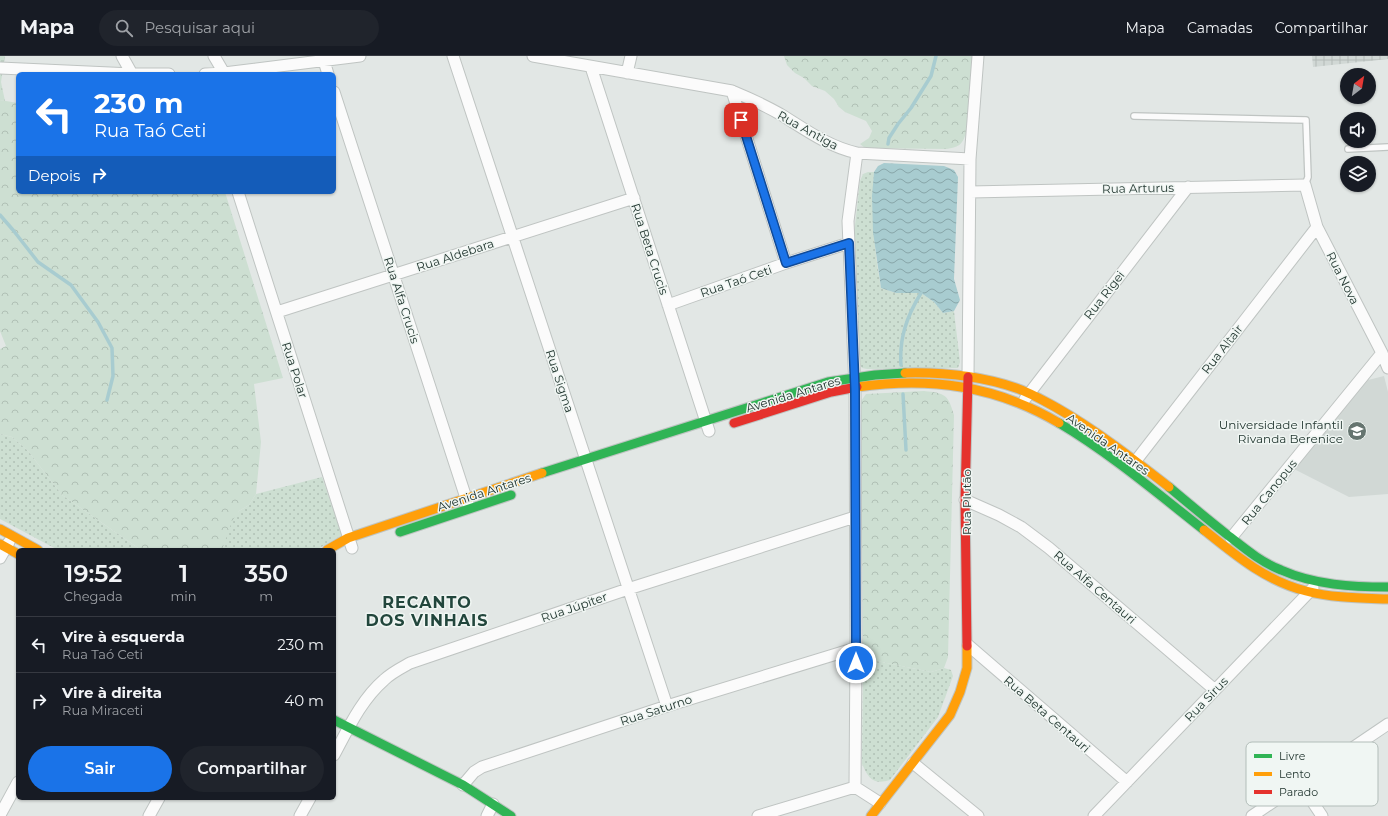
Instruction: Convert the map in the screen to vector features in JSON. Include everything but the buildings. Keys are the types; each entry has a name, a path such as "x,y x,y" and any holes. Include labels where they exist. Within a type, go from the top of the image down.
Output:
{"main road":[{"name":"Avenida Antares","path":"712,428 828,382 855,376 880,373 912,372 968,376 996,382 1028,394 1080,422 1135,461 1255,556 1267,563 1291,574 1319,582 1361,588 1388,588"},
{"name":"Rua Plutão","path":"871,816 950,715 955,707 963,686 967,668 966,500 968,376"},
{"name":"Avenida Antares","path":"336,548 350,546 467,503 831,393 884,385 919,383 945,384 968,387 999,394 1022,404 1075,433 1128,470 1225,548 1263,573 1289,586 1309,592 1358,598 1388,599"},
{"name":"Avenida Antares","path":"388,536 467,503 522,492"},
{"path":"0,529 34,548"},
{"path":"3,546 16,553"},
{"path":"1263,573 1267,563"},
{"path":"336,720 463,785 510,816"}],"street":[{"path":"122,56 131,72"},
{"path":"214,56 223,72"},
{"path":"230,72 306,59 324,61 360,56"},
{"name":"Rua Sigma","path":"453,56 667,706"},
{"name":"Rua Antiga","path":"533,56 582,63 627,73 732,91 765,105 834,146 857,153 970,158"},
{"path":"627,73 631,56"},
{"name":"Rua Plutão","path":"968,376 970,158 978,56"},
{"path":"324,61 327,72"},
{"name":"Rua Beta Crucis","path":"582,63 634,198 668,305 712,428"},
{"path":"0,68 88,72"},
{"path":"732,91 786,263"},
{"name":"Rua Alfa Crucis","path":"336,98 467,503"},
{"path":"855,787 855,376 849,215 857,153"},
{"name":"Rua Arturus","path":"970,192 1305,185"},
{"name":"Rua Nova","path":"1305,185 1317,227 1382,353 1388,368"},
{"name":"Rua Rigei","path":"1022,404 1028,394 1188,187"},
{"name":"Rua Polar","path":"239,194 350,546"},
{"name":"Rua Aldebara","path":"277,312 634,198"},
{"name":"Rua Altair","path":"1128,470 1317,227"},
{"name":"Rua Taó Ceti","path":"668,305 786,263 849,243"},
{"name":"Rua Canopus","path":"1232,538 1382,353"},
{"name":"Rua Alfa Centauri","path":"966,500 999,515 1021,528 1049,548 1215,690"},
{"name":"Rua Júpiter","path":"336,752 357,713 384,680 410,663 628,589 855,517"},
{"path":"0,558 3,546 12,536"},
{"name":"Rua Sirus","path":"1094,816 1319,582"},
{"name":"Rua Beta Centauri","path":"968,645 1127,782"},
{"name":"Rua Saturno","path":"463,785 474,772 482,767 667,706 856,648"},
{"path":"1361,742 1388,724"},
{"path":"913,763 978,816"},
{"path":"0,815 16,786"},
{"path":"758,816 855,787 880,803"},
{"path":"149,816 158,800"},
{"path":"300,816 309,800"},
{"path":"487,816 493,804"},
{"path":"1256,815 1268,806"},
{"path":"1315,806 1322,816"}],"lane":[{"path":"1134,116 1306,120 1308,177 1305,185"},
{"path":"1348,149 1388,147"}],"shaded area":[{"path":"1312,56 1388,56 1388,59 1313,67"},
{"name":"Universidade Infantil Rivanda Berenice","path":"1384,376 1388,392 1388,494 1349,497 1294,469 1368,380"}],"green space":[{"path":"0,56 5,56 1,82 5,101 0,100"},
{"path":"784,56 973,56 966,133 963,141 959,145 946,149 865,148 860,144 869,138 872,131 866,121 845,112 825,91 812,86 804,78 795,73 787,65"},
{"path":"0,100 16,103 16,194 226,194 283,378 254,384 261,442 256,494 249,505 239,511 223,548 138,548 62,495 28,451 12,437 0,434 0,349 6,346 0,331"},
{"path":"874,172 874,230 881,288 896,293 921,293 934,302 943,313 954,311 960,362 958,368 867,369 862,368 858,362 853,243 860,181 863,174"},
{"path":"924,391 942,394 945,396 950,403 954,415 948,657 944,668 931,672 872,660 867,656 863,646 861,401 866,394"},
{"path":"0,434 12,437 28,451 62,495 138,548 54,548 0,519"},
{"path":"322,477 342,535 319,548 223,548 232,521 239,511 249,505 256,494"},
{"path":"872,660 931,672 944,668 951,670 953,676 938,717 890,780 879,782 872,780 869,777 862,764 863,668 865,662"}],"water":[{"path":"884,163 944,166 954,170 958,177 954,279 960,300 954,311 943,313 934,302 921,293 896,293 881,288 873,232 872,196 874,172 878,166"}],"waterway":[{"path":"888,144 889,138 911,108 931,76 936,56"},
{"path":"0,215 38,262 71,285 98,322 112,348 113,376 107,400"},
{"path":"901,365 901,346 905,328 921,293"},
{"path":"903,394 906,450"}],"traffic: fast":[{"path":"542,473 828,382 875,375 905,373"},
{"path":"1059,423 1115,461 1204,530"},
{"path":"1169,487 1245,549 1273,567 1294,575 1320,582 1347,586 1388,587"},
{"path":"400,532 511,495"},
{"path":"336,721 463,785 511,816"}],"traffic: slow":[{"path":"905,373 947,374 989,380 1027,392 1057,408 1101,436 1169,487"},
{"path":"857,387 910,383 961,387 986,392 1011,400 1035,410 1059,423"},
{"path":"330,548 348,538 542,473"},
{"path":"0,529 34,548"},
{"path":"1204,530 1227,549 1264,574 1291,587 1326,595 1388,599"},
{"path":"0,544 16,553"},
{"path":"871,816 950,715 960,692 967,668 967,646"}],"traffic: jam":[{"path":"967,646 965,500 968,377"},
{"path":"734,423 831,392 857,387"}],"place":[{"name":"Universidade Infantil Rivanda Berenice","path":"1357,431"}],"district":[{"name":"RECANTO DOS VINHAIS","path":"427,611"}],"route":[{"path":"741,120 786,263 849,243 855,389 856,663"}]}
